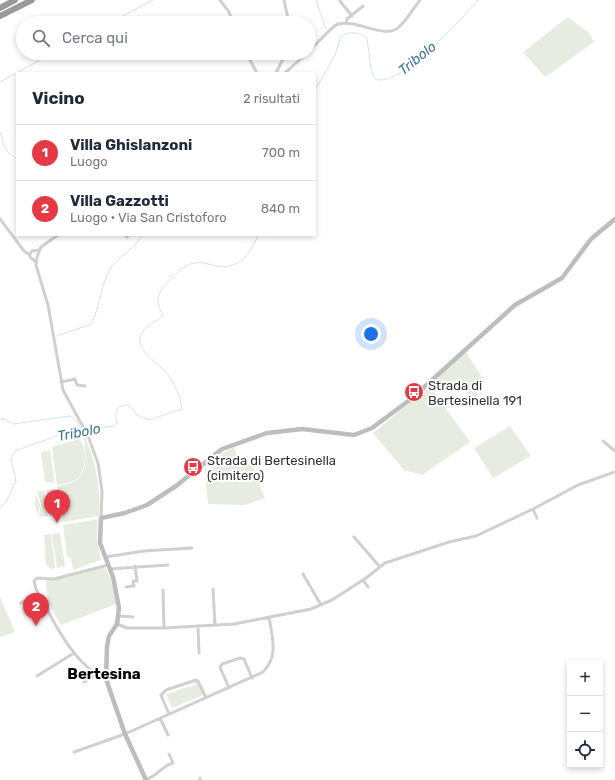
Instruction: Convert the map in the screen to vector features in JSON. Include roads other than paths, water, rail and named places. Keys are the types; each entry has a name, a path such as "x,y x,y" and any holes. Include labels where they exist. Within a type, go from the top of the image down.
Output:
{"highway":[{"path":"0,8 15,0"},
{"path":"0,16 32,0"}],"street":[{"path":"221,0 230,16"},
{"path":"284,0 287,16"},
{"path":"316,44 334,26 358,24 386,32 392,31 398,28 420,0"},
{"path":"340,1 352,16"},
{"path":"346,24 347,19 363,6"},
{"path":"250,60 256,72"},
{"path":"276,72 282,60"},
{"path":"286,72 299,60"},
{"path":"0,219 24,251 36,262 48,306 61,382 66,397 85,430 95,453 100,471 102,491 100,537 104,557 117,593 118,616 117,624 109,636 107,646 106,679 125,734 146,780 153,778 165,765 173,762 169,754"},
{"path":"101,518 125,513 147,505 176,486 222,449 266,433 302,429 354,435 372,428 411,399 515,306 562,278 591,239 615,219"},
{"path":"36,262 39,250 45,243 56,236"},
{"path":"30,255 32,251 39,250"},
{"path":"61,382 75,379 77,385 85,386"},
{"path":"603,442 615,452"},
{"path":"117,624 127,628 164,628 234,624 321,606 396,558 449,542 476,536 533,509 578,485 615,472"},
{"path":"533,509 536,518"},
{"path":"354,538 380,567"},
{"path":"104,557 137,552 192,548"},
{"path":"106,679 96,674 74,653 34,586 34,581 37,578 54,579 108,567 168,565"},
{"path":"126,587 134,586 133,581 137,581 135,566"},
{"path":"303,574 321,606"},
{"path":"363,580 368,587"},
{"path":"213,589 215,625"},
{"path":"163,590 164,628"},
{"path":"21,603 38,593"},
{"path":"118,616 133,617"},
{"path":"74,752 125,734 263,672 273,658 274,649 269,617"},
{"path":"198,626 199,653"},
{"path":"37,676 74,653"},
{"path":"229,688 220,668 222,664 240,658 244,659 252,678"},
{"path":"84,682 96,674"},
{"path":"169,714 161,695 166,690 196,680 198,681 206,698"},
{"path":"160,718 168,735"}],"waterway":[{"path":"122,16 153,0"},
{"path":"316,0 326,29"},
{"name":"Tribolo","path":"316,88 335,55 341,36 348,33 354,33 361,34 367,38 371,70 375,79 385,79 399,73 430,50 478,0"},
{"path":"18,72 40,60"},
{"path":"0,82 16,73"},
{"path":"0,132 6,150 16,158"},
{"path":"57,336 91,324 109,271 112,266 135,245 141,236"},
{"name":"Tribolo","path":"86,429 115,426 117,423 116,412 121,406 125,405 129,405 137,415 149,420 182,409 174,384 166,372 143,349 140,343 140,337 148,326 163,316 159,307 158,298 167,282 178,271 189,264 194,263 226,267 239,262 246,257 258,236"},
{"path":"0,420 4,419 13,424 70,416 76,420 82,430"},
{"name":"Tribolo","path":"0,508 6,502 16,481 11,459 15,451 65,433 83,430"}],"place":[{"name":"Strada di Bertesinella 191","path":"414,392"},
{"name":"Strada di Bertesinella (cimitero)","path":"193,467"},
{"name":"Villa Ghislanzoni","path":"57,523"},
{"name":"Villa Gazzotti","path":"36,626"}],"district":[{"name":"Bertesina","path":"104,674"}]}
